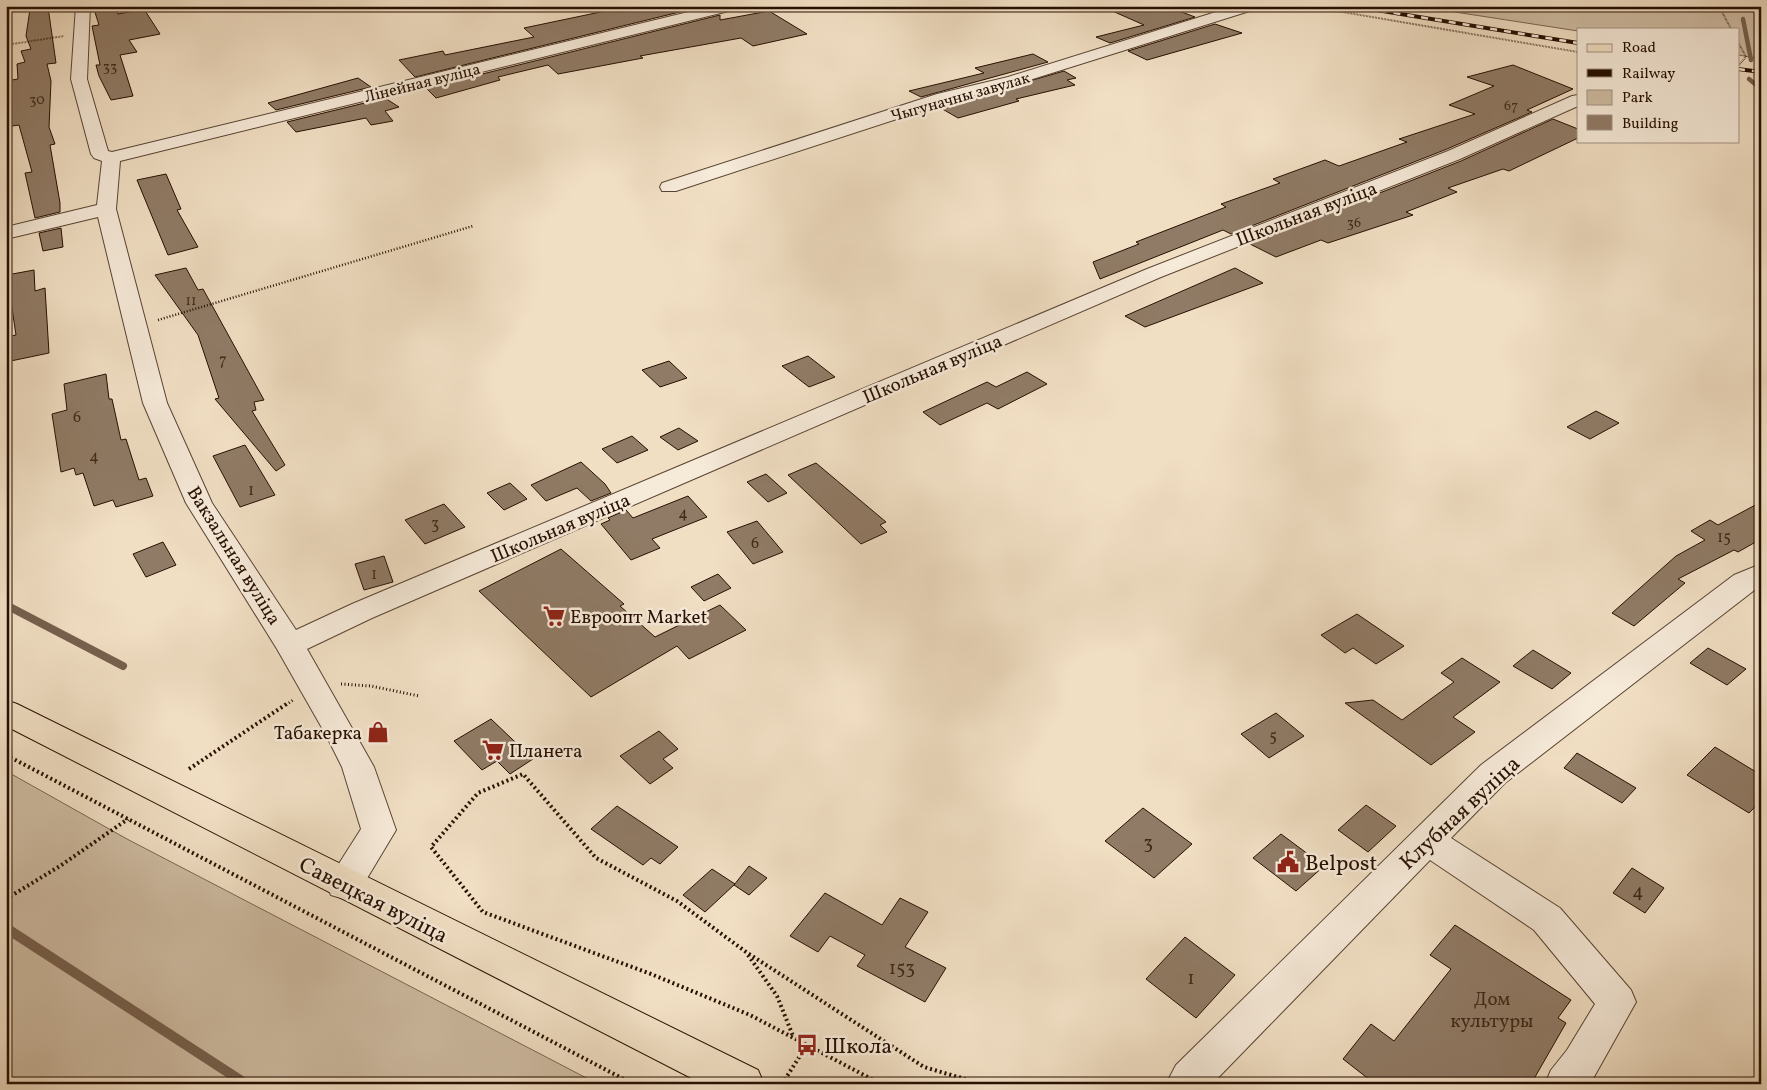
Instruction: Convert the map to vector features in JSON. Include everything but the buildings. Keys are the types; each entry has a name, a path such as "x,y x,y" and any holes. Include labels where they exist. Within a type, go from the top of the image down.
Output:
{"main road":[{"name":"Савецкая вуліца","path":"6,712 744,1084"}],"street":[{"path":"83,6 80,78 100,154 111,158"},
{"name":"Лінейная вуліца","path":"111,158 732,6"},
{"name":"Чыгуначны завулак","path":"669,187 943,98 1014,80 1251,6"},
{"name":"Школьная вуліца","path":"290,645 362,611 1154,273 1454,155 1577,100"},
{"name":"Вакзальная вуліца","path":"111,158 106,209 156,403 199,503 290,645 358,767 379,830 344,884"},
{"path":"6,232 106,209"},
{"name":"Клубная вуліца","path":"1186,1084 1493,774 1744,582 1761,574"},
{"path":"1426,840 1547,919 1617,1002 1581,1063 1566,1084"}],"path":[{"path":"1308,6 1577,52"},
{"path":"1719,6 1731,28"},
{"path":"6,45 82,34"},
{"path":"1740,46 1746,57 1740,64"},
{"path":"136,327 473,226"},
{"path":"337,683 371,686 419,696"},
{"path":"189,770 295,699"},
{"path":"6,755 633,1084"},
{"path":"881,1084 750,1015 651,974 483,912 430,847 478,793 523,774 596,858 677,901 746,952 924,1067 982,1084"},
{"path":"6,899 60,866 128,819"},
{"path":"746,952 777,996 793,1038"},
{"path":"782,1084 807,1045"}],"green space":[{"path":"1416,6 1588,6 1761,12 1761,59 1740,55 1740,28 1577,28 1577,31"},
{"path":"6,771 127,839 598,1084 6,1084"}],"waterway":[{"path":"1743,19 1751,60"},
{"path":"1749,79 1761,89"},
{"path":"6,605 123,666"},
{"path":"6,928 240,1080 241,1084"}],"railway":[{"path":"1352,6 1577,43"},
{"path":"1676,6 1761,7"},
{"path":"1740,69 1761,72"}],"place":[{"name":"Евроопт Market","path":"554,616"},
{"name":"Табакерка","path":"378,732"},
{"name":"Планета","path":"493,750"},
{"name":"Belpost","path":"1288,862"},
{"name":"Школа","path":"807,1045"}]}
